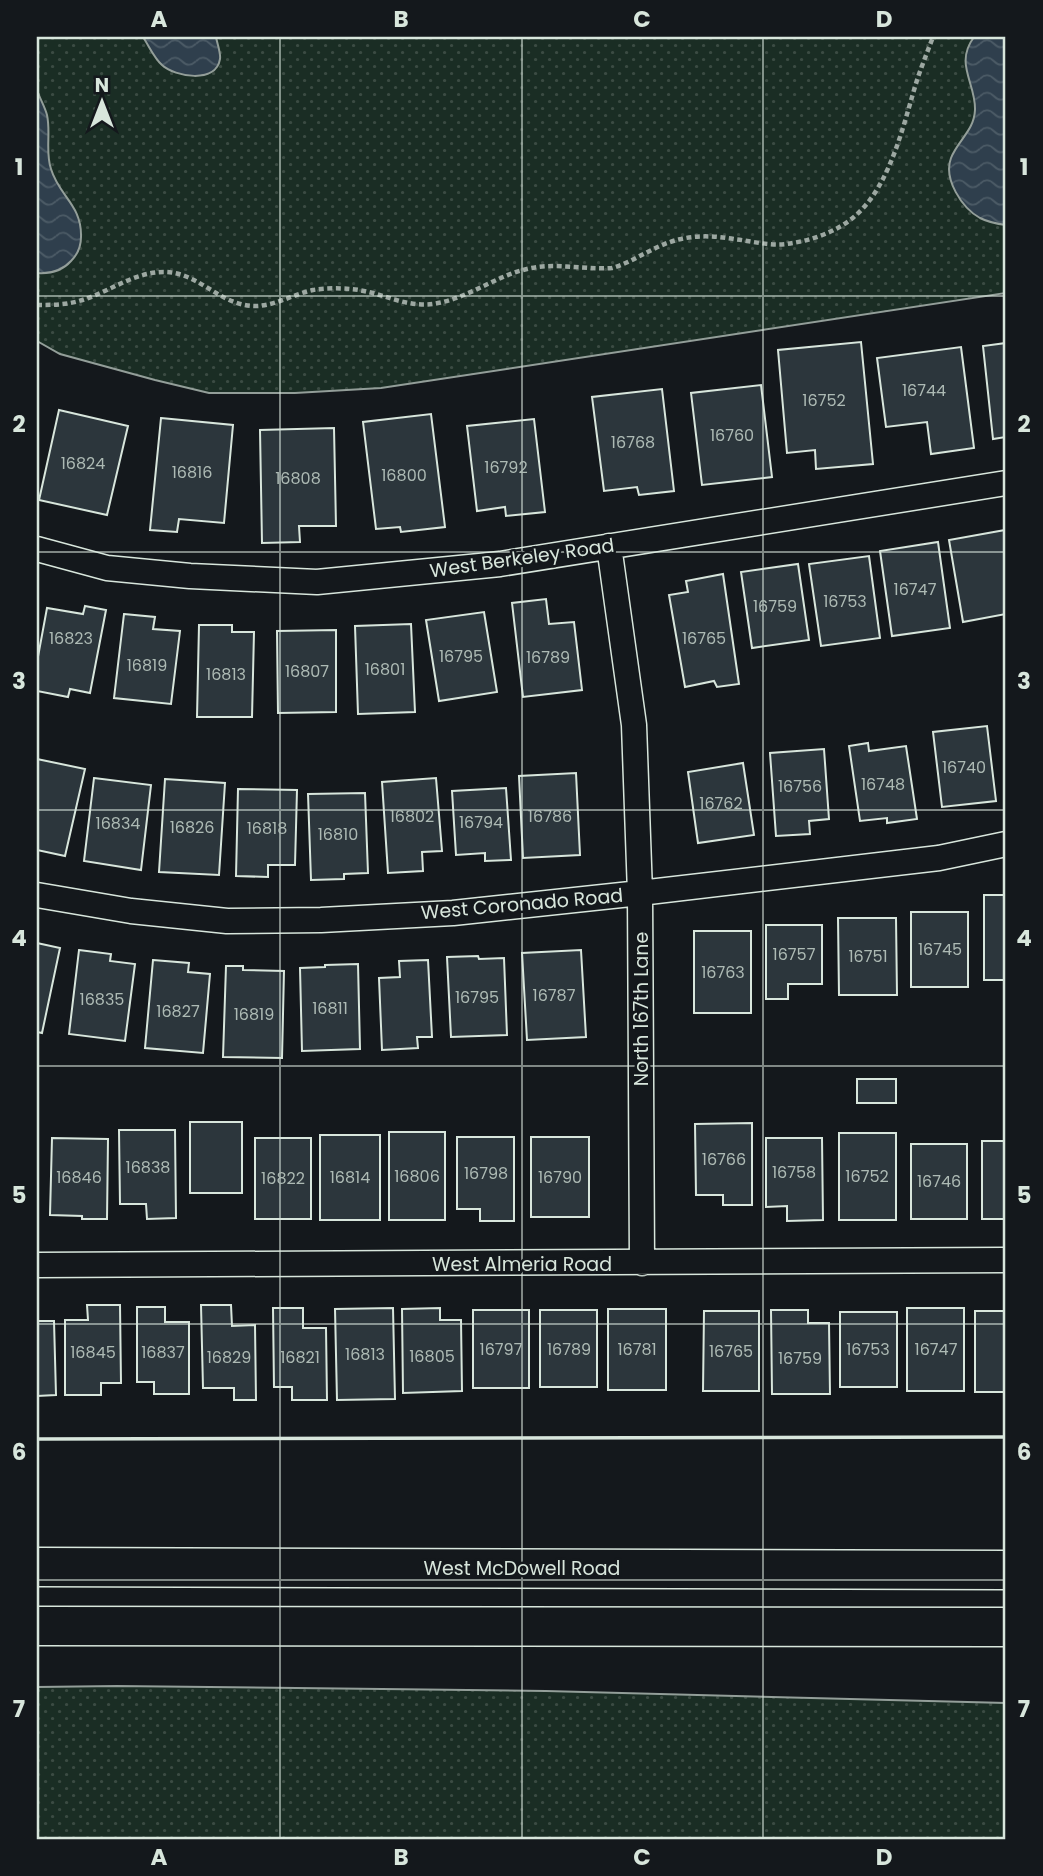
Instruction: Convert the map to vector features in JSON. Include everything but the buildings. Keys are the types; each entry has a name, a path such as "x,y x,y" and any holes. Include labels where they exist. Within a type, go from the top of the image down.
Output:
{"main road":[{"name":"West McDowell Road","path":"37,1567 1006,1570"},
{"path":"37,1626 1006,1627"}],"street":[{"name":"West Berkeley Road","path":"37,549 107,568 190,576 317,582 500,564 1006,484"},
{"name":"North 167th Lane","path":"609,546 634,725 640,893 642,1263"},
{"name":"West Coronado Road","path":"37,895 131,911 227,921 321,920 453,913 640,893 939,858 1006,845"},
{"name":"West Almeria Road","path":"37,1265 1006,1260"}],"path":[{"path":"37,304 79,301 132,279 161,272 182,275 195,280 222,298 248,305 271,304 314,290 343,288 406,303 429,304 451,300 506,275 540,266 612,268 681,239 719,237 775,245 799,242 835,229 855,216 876,190 899,142 933,37"}],"green space":[{"path":"37,37 1006,37 1006,293 381,388 295,393 209,393 155,380 60,354 37,341"},
{"path":"37,1687 546,1691 1006,1703 1006,1839 37,1839"}],"water":[{"path":"143,37 216,37 220,59 217,67 203,75 176,73 159,62"},
{"path":"974,37 1006,37 1006,225 986,221 973,213 956,192 950,175 951,158 974,117 974,100 966,56"},
{"path":"37,90 47,115 51,169 78,217 81,237 77,253 64,267 42,273 37,273"}],"wall":[{"path":"37,1439 1006,1437"}]}
